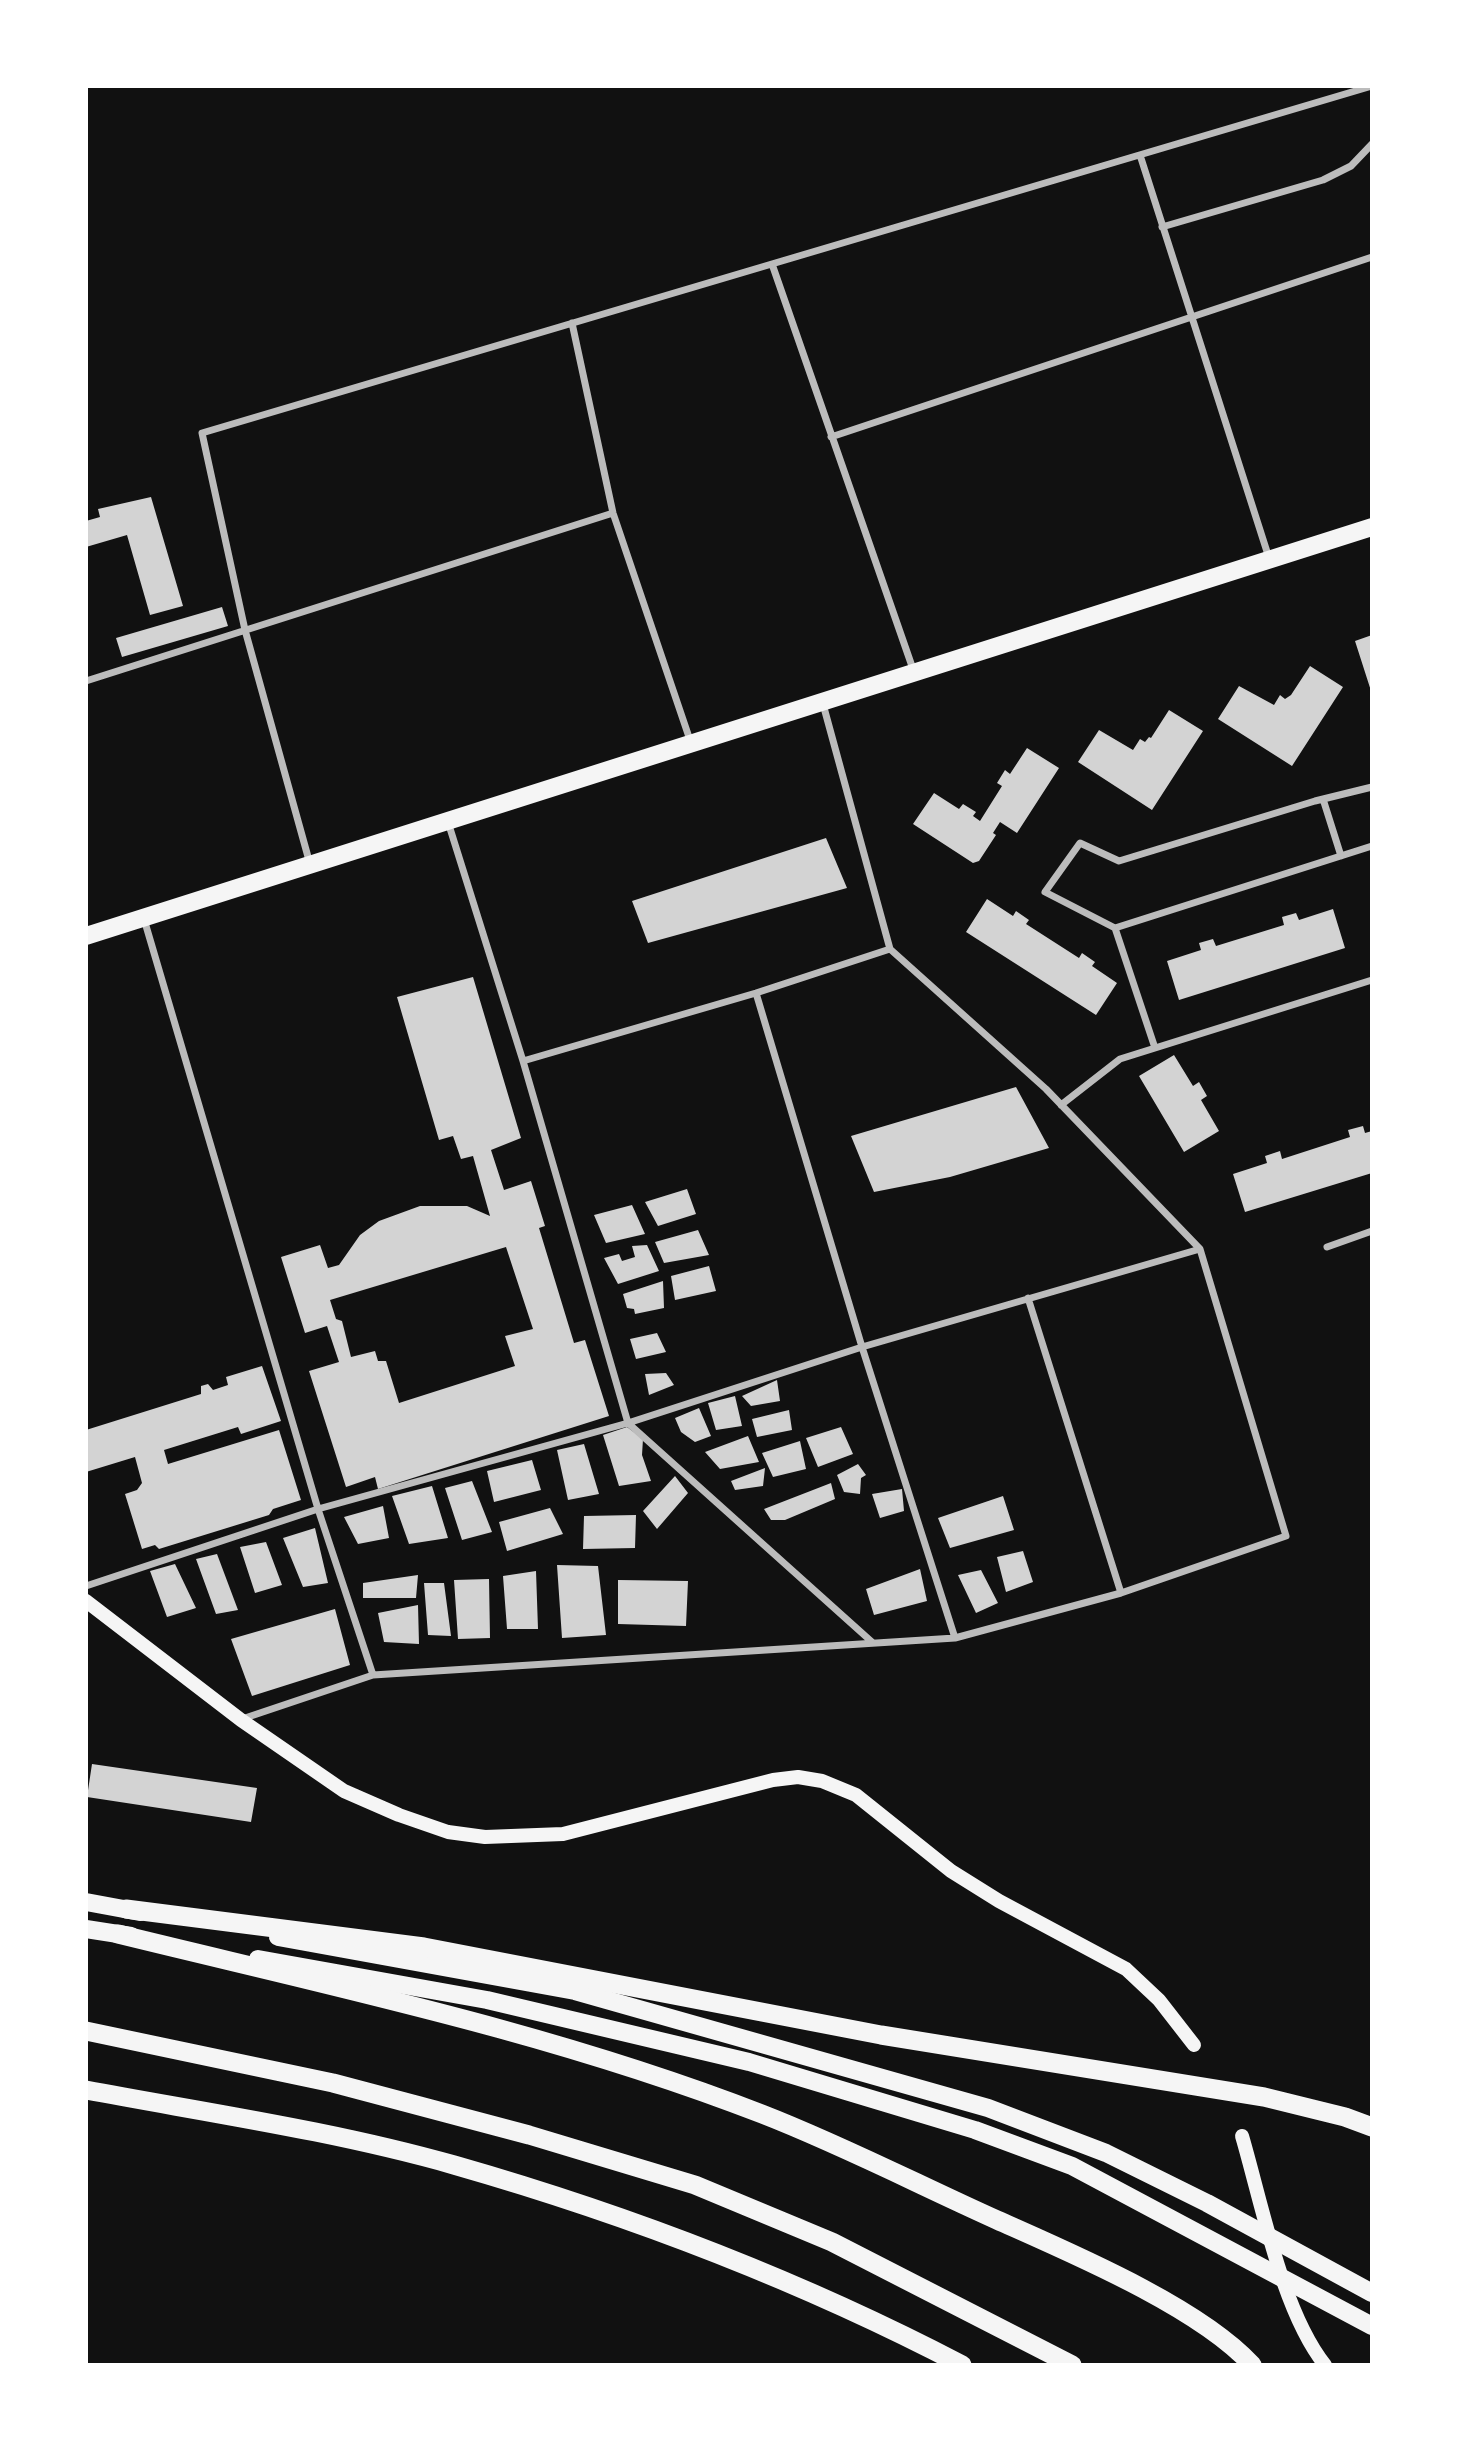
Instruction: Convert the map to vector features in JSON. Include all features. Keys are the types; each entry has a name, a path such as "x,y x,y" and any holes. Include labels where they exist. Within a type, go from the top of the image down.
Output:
{"highway":[{"path":"126,1909 424,1947 881,2035 1264,2097 1345,2117 1372,2127"},
{"path":"118,1934 524,2034 764,2114 1030,2235 1168,2303 1235,2347 1252,2365"},
{"path":"86,2031 333,2083 528,2135 695,2185 832,2242 1072,2365"},
{"path":"86,2090 297,2128 454,2165 746,2263 962,2365"}],"main road":[{"path":"86,936 1372,527"},
{"path":"86,1601 242,1720 344,1791 399,1815 448,1832 485,1837 563,1834 773,1780 798,1777 822,1781 856,1795 951,1871 1126,1969 1159,2000 1194,2045"},
{"path":"86,1902 575,1991 988,2108 1106,2153 1207,2203 1372,2292"},
{"path":"86,1928 487,2000 749,2062 975,2130 1072,2166 1372,2326"},
{"path":"1242,2136 1291,2304 1309,2346 1325,2365"}],"street":[{"path":"310,864 246,630 202,433 1372,86"},
{"path":"1162,227 1323,180 1351,166 1372,144"},
{"path":"1140,155 1270,560"},
{"path":"831,437 1372,257"},
{"path":"772,264 914,672"},
{"path":"572,324 613,513 691,744"},
{"path":"86,681 613,513"},
{"path":"242,1720 373,1675 955,1638 1121,1593 1286,1535 1200,1250 1061,1105 890,949 822,704"},
{"path":"1155,1048 1115,928 1045,892 1080,843 1119,862 1323,799 1372,787"},
{"path":"1323,799 1340,856"},
{"path":"448,821 523,1061 628,1423 872,1642"},
{"path":"1115,928 1372,846"},
{"path":"144,918 318,1509 373,1675"},
{"path":"523,1061 756,993 890,949"},
{"path":"1061,1105 1120,1059 1372,980"},
{"path":"756,993 862,1348 955,1638"},
{"path":"1327,1247 1372,1231"},
{"path":"86,1586 318,1509 628,1423 862,1348 1200,1250"},
{"path":"1028,1298 1121,1593"}],"building":[{"path":"151,497 183,606 150,615 127,535 86,547 86,521 100,517 98,509"},
{"path":"222,607 228,626 122,657 116,638"},
{"path":"1372,635 1372,694 1355,641"},
{"path":"1310,666 1343,687 1292,766 1218,719 1239,686 1274,705 1280,695 1285,699 1291,695"},
{"path":"1169,710 1203,731 1152,810 1078,762 1099,730 1133,750 1140,739 1145,742 1151,738"},
{"path":"1027,748 1059,768 1017,833 1000,822 993,833 996,835 979,861 973,863 913,824 934,793 959,809 963,804 976,812 973,816 980,821 1002,786 997,783 1005,770 1010,774"},
{"path":"826,838 847,888 648,943 632,901"},
{"path":"987,899 1013,916 1016,911 1029,920 1026,924 1079,958 1082,953 1095,962 1092,966 1117,983 1096,1015 966,932"},
{"path":"1333,909 1345,948 1179,1000 1167,961 1201,950 1199,943 1213,939 1216,946 1284,925 1282,917 1296,913 1299,920"},
{"path":"473,977 521,1138 491,1150 504,1190 531,1181 545,1226 539,1228 574,1343 585,1340 609,1416 378,1489 375,1477 346,1487 309,1371 339,1362 327,1326 305,1333 281,1257 320,1245 328,1268 339,1265 360,1235 379,1221 420,1206 467,1206 490,1216 473,1156 461,1159 453,1136 439,1140 397,997","holes":["506,1247 533,1329 505,1336 515,1366 399,1403 386,1361 378,1361 375,1351 351,1357 342,1321 336,1319 330,1300"]},
{"path":"1174,1055 1193,1086 1199,1082 1207,1096 1201,1100 1219,1131 1184,1152 1139,1076"},
{"path":"1016,1087 1049,1148 950,1177 874,1192 851,1136"},
{"path":"1363,1126 1365,1133 1372,1131 1372,1173 1245,1212 1233,1174 1267,1163 1265,1156 1280,1151 1282,1159 1350,1137 1348,1130"},
{"path":"687,1189 696,1214 658,1226 645,1202"},
{"path":"632,1205 645,1234 606,1243 594,1215"},
{"path":"698,1230 709,1255 664,1263 655,1242"},
{"path":"647,1245 659,1271 618,1284 604,1258 619,1254 622,1261 635,1257 632,1246"},
{"path":"709,1266 716,1291 675,1300 671,1276"},
{"path":"663,1281 664,1308 635,1314 634,1309 627,1308 623,1294"},
{"path":"657,1333 666,1352 636,1359 630,1339"},
{"path":"262,1366 281,1421 241,1434 238,1427 164,1450 168,1464 279,1430 301,1500 273,1509 269,1515 159,1549 155,1545 142,1549 125,1494 137,1490 142,1483 135,1457 86,1472 86,1430 201,1394 201,1386 208,1384 213,1390 228,1385 226,1377"},
{"path":"666,1373 674,1385 649,1395 645,1374"},
{"path":"777,1380 780,1401 751,1406 742,1396"},
{"path":"735,1396 742,1426 716,1430 708,1403"},
{"path":"699,1408 711,1436 695,1442 681,1432 675,1418"},
{"path":"789,1410 792,1430 757,1437 752,1419"},
{"path":"627,1427 643,1439 642,1455 651,1481 619,1486 603,1435"},
{"path":"841,1427 853,1454 818,1467 806,1438"},
{"path":"748,1436 759,1462 720,1469 705,1452"},
{"path":"800,1441 806,1469 773,1477 762,1453"},
{"path":"584,1444 599,1494 568,1500 557,1450"},
{"path":"532,1460 541,1490 494,1502 487,1471"},
{"path":"858,1464 866,1475 861,1478 860,1494 844,1492 837,1475"},
{"path":"765,1468 763,1486 735,1490 731,1481"},
{"path":"675,1476 688,1493 657,1529 643,1511"},
{"path":"472,1481 492,1532 462,1540 445,1488"},
{"path":"831,1483 835,1499 785,1520 771,1520 764,1509"},
{"path":"432,1486 448,1538 409,1544 392,1496"},
{"path":"902,1489 904,1511 880,1518 872,1494"},
{"path":"1003,1496 1014,1530 950,1548 938,1518"},
{"path":"383,1506 389,1538 358,1544 344,1517"},
{"path":"550,1508 563,1534 507,1551 499,1522"},
{"path":"636,1515 635,1548 583,1549 584,1516"},
{"path":"315,1528 328,1583 303,1587 283,1538"},
{"path":"266,1542 282,1585 255,1593 240,1547"},
{"path":"1023,1551 1033,1582 1006,1592 997,1557"},
{"path":"217,1554 238,1610 216,1614 196,1559"},
{"path":"175,1564 196,1608 167,1617 150,1571"},
{"path":"557,1565 598,1566 606,1635 562,1638"},
{"path":"920,1569 927,1601 874,1615 866,1589"},
{"path":"981,1570 998,1603 976,1613 958,1575"},
{"path":"536,1571 538,1629 507,1629 503,1576"},
{"path":"418,1575 416,1598 363,1598 363,1583"},
{"path":"489,1579 490,1638 458,1639 454,1580"},
{"path":"618,1580 688,1581 686,1626 618,1624"},
{"path":"424,1583 444,1583 451,1636 428,1635"},
{"path":"418,1605 419,1644 384,1642 378,1613"},
{"path":"335,1609 350,1665 252,1696 231,1639"},
{"path":"92,1764 257,1788 251,1822 87,1797"}]}
